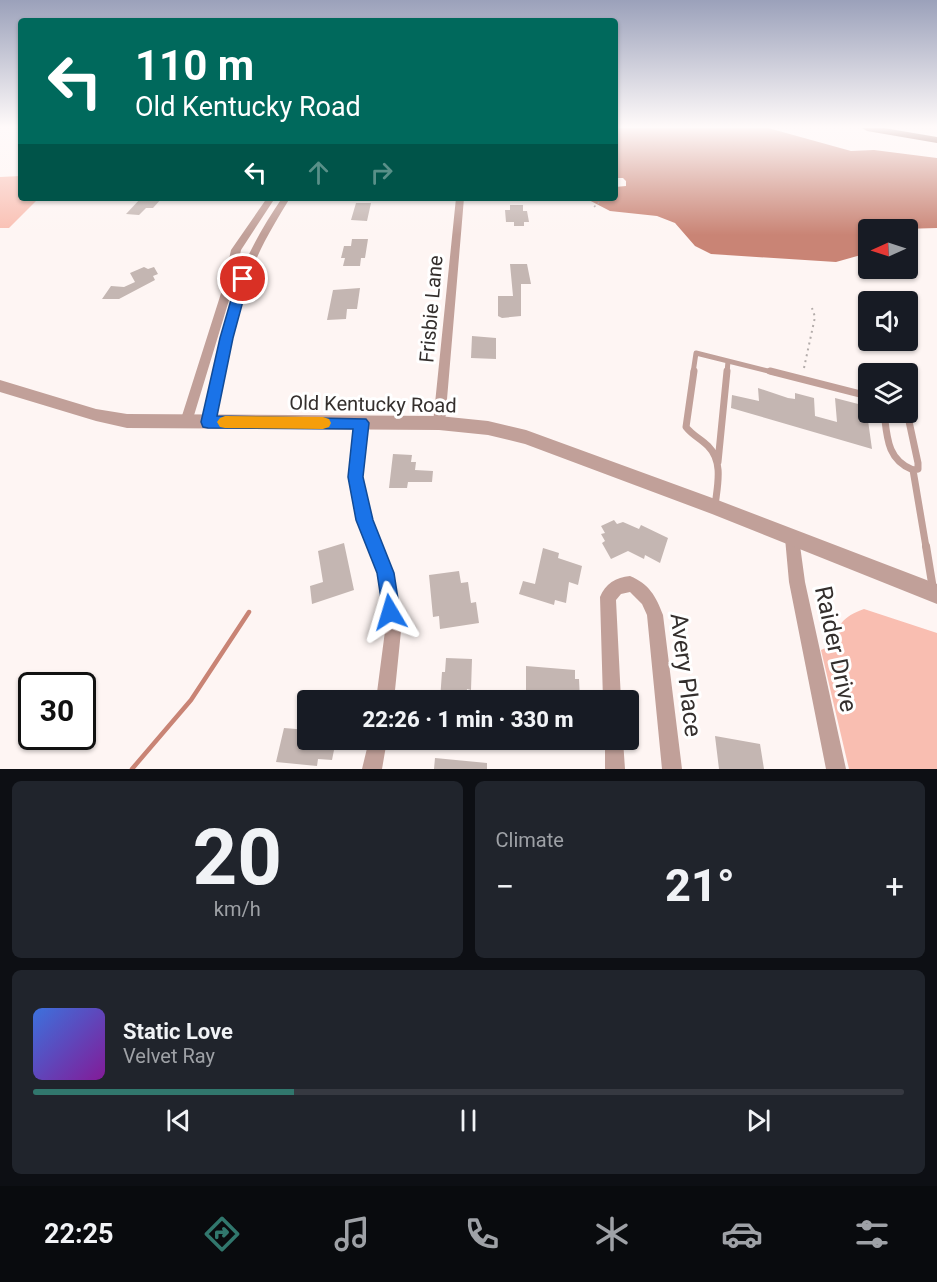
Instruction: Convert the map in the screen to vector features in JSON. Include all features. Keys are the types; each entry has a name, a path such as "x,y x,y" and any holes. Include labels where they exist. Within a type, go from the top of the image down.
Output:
{"street":[{"path":"186,422 228,287 236,250 270,201"},
{"path":"208,422 243,279 269,225 284,201"},
{"name":"Frisbie Lane","path":"439,423 460,201"},
{"name":"Old Kentucky Road","path":"0,386 96,415 127,421 439,423 488,428 526,437 715,507 935,593"},
{"path":"361,423 356,477 364,520 386,573 393,631 386,690"},
{"name":"Raider Drive","path":"792,538 797,582 836,769"},
{"name":"Avery Place","path":"612,690 608,597 613,590 630,585 640,589 650,598 655,615 672,769"},
{"path":"372,769 376,750"},
{"path":"614,750 615,769"}],"lane":[{"path":"717,463 711,448 690,433 686,427 696,353 858,394"},
{"path":"715,507 717,463 728,361"},
{"path":"886,423 893,460 901,467 913,470 918,469 918,463 909,423"},
{"path":"913,470 935,593"}],"path":[{"path":"594,207 601,201"},
{"path":"804,368 815,317 812,308"}],"shaded area":[{"path":"618,164 937,164 937,228 918,229 918,219 858,219 858,256 836,262 711,254 695,246 675,223 657,216 610,211 591,201 618,201 618,187 626,186 626,181 618,178"},
{"path":"18,176 18,201 36,201 9,228 0,228 0,177"},
{"path":"864,609 937,633 937,769 849,769 821,650 830,646 846,618"}],"building":[{"path":"138,201 159,201 153,208 146,208 139,215 126,214"},
{"path":"356,203 371,203 367,221 351,220"},
{"path":"510,205 523,205 523,211 527,211 529,222 524,222 524,226 514,226 514,222 506,222 505,210 510,210"},
{"path":"352,239 368,239 365,258 361,258 360,266 343,266 345,258 341,258 344,246 351,246"},
{"path":"510,264 527,264 531,284 521,284 521,316 502,318 498,316 498,296 513,296"},
{"path":"144,267 148,269 154,267 158,274 153,276 155,280 119,299 102,299 111,286 124,287 135,282 130,273"},
{"path":"360,288 357,309 347,309 346,319 327,320 333,290"},
{"path":"472,336 496,338 496,359 471,358"},
{"path":"758,388 788,398 795,399 795,393 814,398 815,416 837,422 835,398 858,404 858,423 868,423 872,449 731,408 732,395 759,401"},
{"path":"393,454 412,455 411,462 416,462 415,470 433,471 432,482 408,482 407,488 389,488"},
{"path":"614,520 617,524 623,522 639,529 641,525 668,538 660,563 645,555 644,559 628,551 611,559 602,543 605,541 601,534 605,533 601,526"},
{"path":"344,543 354,590 312,604 310,586 323,582 318,551"},
{"path":"543,548 559,553 558,558 582,566 578,585 569,582 566,603 555,600 554,605 519,594 523,581 535,584"},
{"path":"459,571 461,583 468,582 471,603 476,602 479,623 440,629 439,616 433,617 429,575"},
{"path":"446,658 472,659 471,690 441,690 442,672 445,672"},
{"path":"526,666 575,670 575,679 579,679 580,690 526,690"},
{"path":"284,728 297,729 297,750 334,750 332,760 318,759 317,766 276,762"},
{"path":"715,736 760,744 764,769 719,769"},
{"path":"435,758 487,763 487,769 434,769"}],"waterway":[{"path":"132,769 191,700 249,612"}],"slow traffic":[{"path":"225,422 323,423"}],"route":[{"path":"243,279 220,365 208,422 361,423 356,477 364,520 386,573 390,612"}]}
